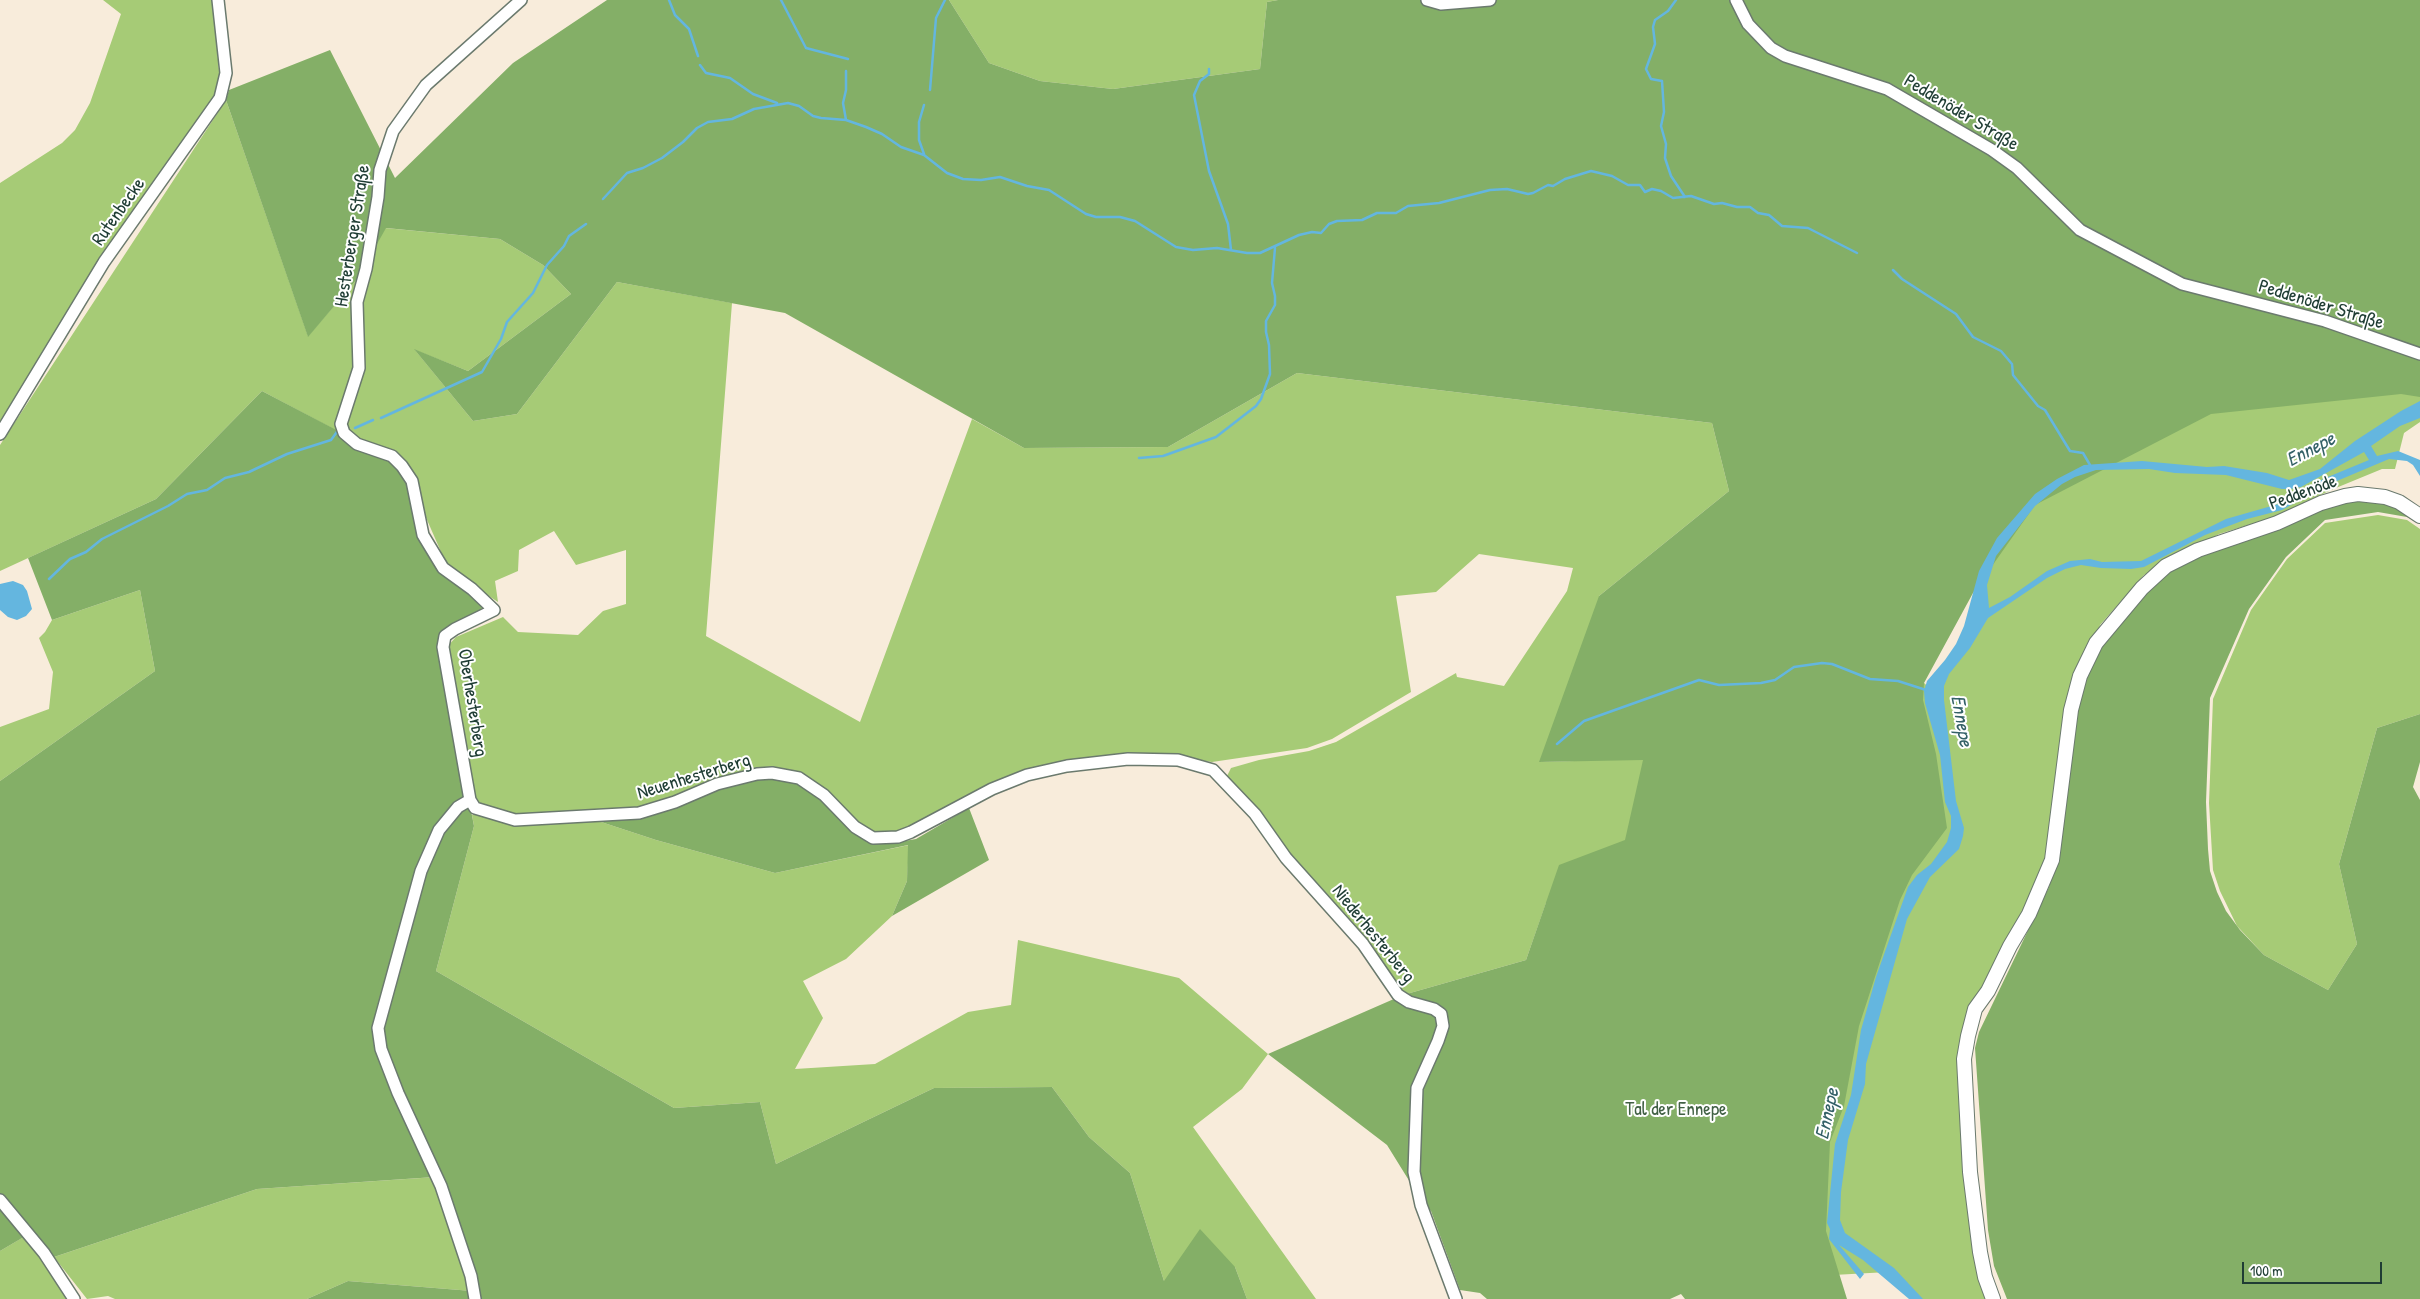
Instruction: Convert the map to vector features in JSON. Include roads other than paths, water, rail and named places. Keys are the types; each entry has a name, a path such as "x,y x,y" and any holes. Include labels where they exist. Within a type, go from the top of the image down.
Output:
{"street":[{"name":"Rutenbecke","path":"0,434 104,262 220,98 226,73 218,0"},
{"name":"Hesterberger Straße","path":"494,610 472,589 443,568 424,534 412,482 402,466 392,456 357,444 344,433 341,424 359,368 357,302 366,269 378,197 380,170 393,131 426,85 521,0"},
{"path":"1427,0 1441,4 1490,0"},
{"name":"Peddenöder Straße","path":"1736,0 1748,24 1771,48 1785,56 1887,89 1992,150 2010,163 2080,230 2182,284 2325,321 2420,354"},
{"name":"Peddenöde","path":"1993,1299 1985,1277 1978,1243 1970,1172 1964,1059 1975,1009 1988,992 2010,946 2029,914 2052,860 2070,718 2080,676 2104,632 2142,588 2166,566 2198,550 2255,530 2321,503 2358,494 2385,497 2399,502 2420,516"},
{"name":"Oberhesterberg","path":"470,800 443,647 445,636 454,629 494,610"},
{"name":"Neuenhesterberg","path":"470,800 475,808 515,820 639,813 675,802 716,784 757,774 772,773 799,778 824,795 855,827 873,838 898,837 992,789 1027,775 1068,766 1128,759 1178,760 1213,770"},
{"name":"Niederhesterberg","path":"1213,770 1255,814 1286,858 1363,944 1398,995 1409,1002 1434,1009 1441,1014 1442,1026 1438,1041 1417,1088 1414,1172 1421,1205 1456,1299"},
{"path":"470,800 458,807 439,830 421,872 378,1028 381,1049 441,1186 471,1276 475,1299"},
{"path":"0,1200 44,1253 74,1299"}],"water":[{"path":"2420,401 2420,418 2400,426 2371,446 2377,456 2398,451 2420,460 2420,476 2413,465 2407,461 2389,459 2325,486 2282,510 2247,519 2205,535 2144,567 2131,569 2081,565 2065,569 2047,578 1988,618 1970,648 1949,674 1944,686 1944,700 1956,801 1964,828 1963,836 1959,849 1930,877 1907,919 1866,1064 1865,1084 1848,1140 1841,1192 1840,1220 1845,1233 1894,1268 1923,1299 1909,1299 1863,1260 1839,1245 1864,1274 1860,1279 1829,1239 1830,1229 1827,1223 1835,1144 1851,1095 1861,1030 1876,977 1908,887 1917,875 1931,864 1947,842 1951,828 1951,816 1945,802 1940,755 1925,703 1924,691 1927,681 1956,644 1964,626 1979,571 1997,538 2035,494 2057,479 2084,465 2142,461 2207,467 2224,466 2267,473 2289,480 2320,469 2355,441","holes":["2364,452 2369,460 2323,479 2282,503 2226,519 2141,561 2102,562 2090,559 2070,561 2047,571 2010,597 1989,608 1987,585 1996,556 2035,506 2062,484 2075,477 2096,470 2149,469 2175,473 2226,475 2282,489 2290,489 2301,487"]},
{"path":"13,581 23,585 27,591 32,609 26,616 17,620 8,617 0,610 0,584"}],"waterway":[{"path":"669,0 675,15 689,29 698,56"},
{"path":"781,0 806,48 848,59"},
{"path":"930,90 936,18 945,0"},
{"path":"1676,0 1668,11 1655,20 1653,27 1655,44 1646,69 1651,79 1662,81 1664,112 1661,126 1666,144 1665,158 1671,176 1685,197"},
{"path":"700,65 706,73 730,78 753,94 777,103"},
{"path":"1209,69 1209,74 1200,81 1194,95 1209,171 1228,224 1231,250"},
{"path":"846,71 846,90 843,103 846,120"},
{"path":"603,199 627,173 643,168 662,158 683,142 697,128 708,122 732,119 754,109 788,103 799,106 813,116 846,120 866,127 882,134 901,147 924,155 947,173 963,179 981,180 1000,177 1027,186 1049,190 1086,214 1096,217 1120,217 1135,221 1176,247 1193,250 1217,248 1247,253 1260,253 1299,235 1312,232 1321,233 1329,224 1337,221 1362,220 1377,213 1396,213 1408,206 1439,203 1490,190 1507,189 1528,194 1548,185 1553,186 1565,179 1591,171 1612,176 1628,185 1640,185 1645,192 1652,189 1661,191 1673,198 1691,196 1714,204 1722,203 1737,207 1750,207 1758,213 1769,215 1782,226 1808,228 1857,253"},
{"path":"924,105 919,122 919,140 924,154"},
{"path":"381,418 482,372 501,339 507,322 533,293 547,265 564,246 569,236 586,224"},
{"path":"1139,458 1163,456 1216,437 1256,406 1261,399 1270,374 1266,321 1275,305 1272,283 1275,248"},
{"path":"1893,270 1902,279 1956,314 1973,337 2001,351 2012,364 2013,375 2038,406 2045,410 2070,451 2083,453 2090,465"},
{"path":"355,428 373,420"},
{"path":"49,579 70,559 86,552 102,539 168,506 187,494 207,490 225,478 249,472 287,454 331,440 339,429"},
{"path":"1557,744 1584,721 1699,680 1719,685 1761,683 1775,680 1794,667 1822,663 1832,664 1870,679 1898,681 1926,690"}],"water label":[{"name":"Ennepe","path":"2311,450"},
{"name":"Ennepe","path":"1961,721"},
{"name":"Ennepe","path":"1828,1114"}],"park label":[{"name":"Tal der Ennepe","path":"1676,1110"}]}
